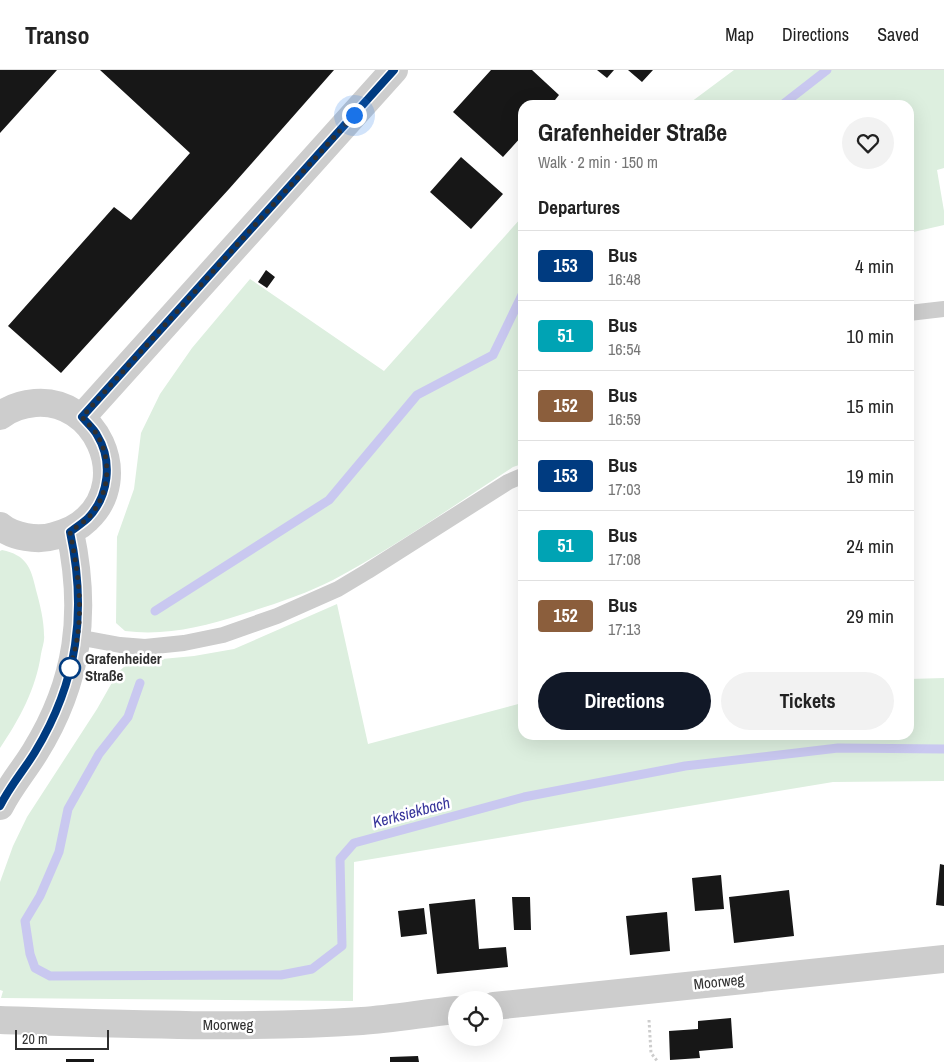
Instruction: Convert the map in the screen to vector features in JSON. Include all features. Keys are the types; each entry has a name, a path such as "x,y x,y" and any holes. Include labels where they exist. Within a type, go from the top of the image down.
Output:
{"street":[{"path":"82,417 394,70"},
{"path":"0,526 3,529 25,537 48,538 70,532 88,518 101,500 107,478 106,456 97,435 82,417 65,408 44,402 24,404 2,411"},
{"path":"0,806 7,791 35,752 55,716 68,676 77,637 79,609 78,578 70,532"},
{"name":"Moorweg","path":"503,1005 944,959"},
{"name":"Moorweg","path":"0,1020 144,1025 245,1025 363,1021 448,1011"}],"lane":[{"path":"914,312 944,309"},
{"path":"77,637 120,645 145,647 184,644 223,635 277,616 338,588 368,571 500,487 518,478"}],"path":[{"path":"647,989 651,1053 658,1062"}],"green space":[{"path":"734,70 944,70 944,168 937,170 944,211 944,225 914,232 914,100 694,100"},
{"path":"518,221 518,465 379,554 333,580 299,595 263,608 198,627 140,632 125,631 116,623 117,537 134,489 141,433 160,394 192,348 250,279 384,371"},
{"path":"0,551 17,555 26,563 29,569 40,607 44,642 31,692 14,726 0,748"},
{"path":"337,604 368,744 518,704 518,740 914,740 914,679 944,678 944,781 833,782 354,862 353,1001 1,998 3,991 0,990 0,882 13,846 27,817 97,709 118,672 130,662 194,656 234,649"}],"building":[{"path":"0,70 57,70 0,133"},
{"path":"100,70 334,70 229,189 61,373 8,326 114,207 131,220 190,153"},
{"path":"491,70 532,70 559,95 555,100 518,100 518,140 503,157 453,112"},
{"path":"597,70 614,70 607,78"},
{"path":"628,70 653,70 642,82"},
{"path":"461,157 503,194 471,229 430,192"},
{"path":"266,270 275,277 267,288 258,282"},
{"path":"940,864 944,865 944,906 936,905"},
{"path":"721,875 724,909 695,911 692,878"},
{"path":"789,890 794,936 734,943 729,897"},
{"path":"512,897 530,897 531,930 514,930"},
{"path":"475,899 479,949 506,947 508,967 437,974 429,904"},
{"path":"424,908 427,934 401,937 398,911"},
{"path":"667,912 670,951 630,955 626,916"},
{"path":"731,1018 733,1048 699,1051 700,1058 670,1060 669,1031 698,1029 698,1021"},
{"path":"418,1056 419,1062 390,1062 390,1057"},
{"path":"66,1059 94,1059 94,1062 66,1062"}],"waterway":[{"path":"788,100 827,70"},
{"path":"155,611 329,500 417,395 493,355 518,303"},
{"name":"Kerksiekbach","path":"140,683 128,717 99,754 68,809 59,852 40,896 25,921 30,954 35,968 50,976 281,975 312,969 342,946 340,859 354,843 524,797 685,766 838,748 944,749"}],"bus line":[{"name":"153","path":"0,806 7,791 35,752 55,716 68,676 77,637 79,609 78,578 70,532 88,518 101,500 107,478 106,456 97,435 82,417 394,70"}],"place":[{"name":"Grafenheider Straße","path":"70,668"}],"route":[{"path":"70,668 68,676 77,637 79,609 78,578 70,532 88,518 101,500 107,478 106,456 97,435 82,417 354,115"}]}
